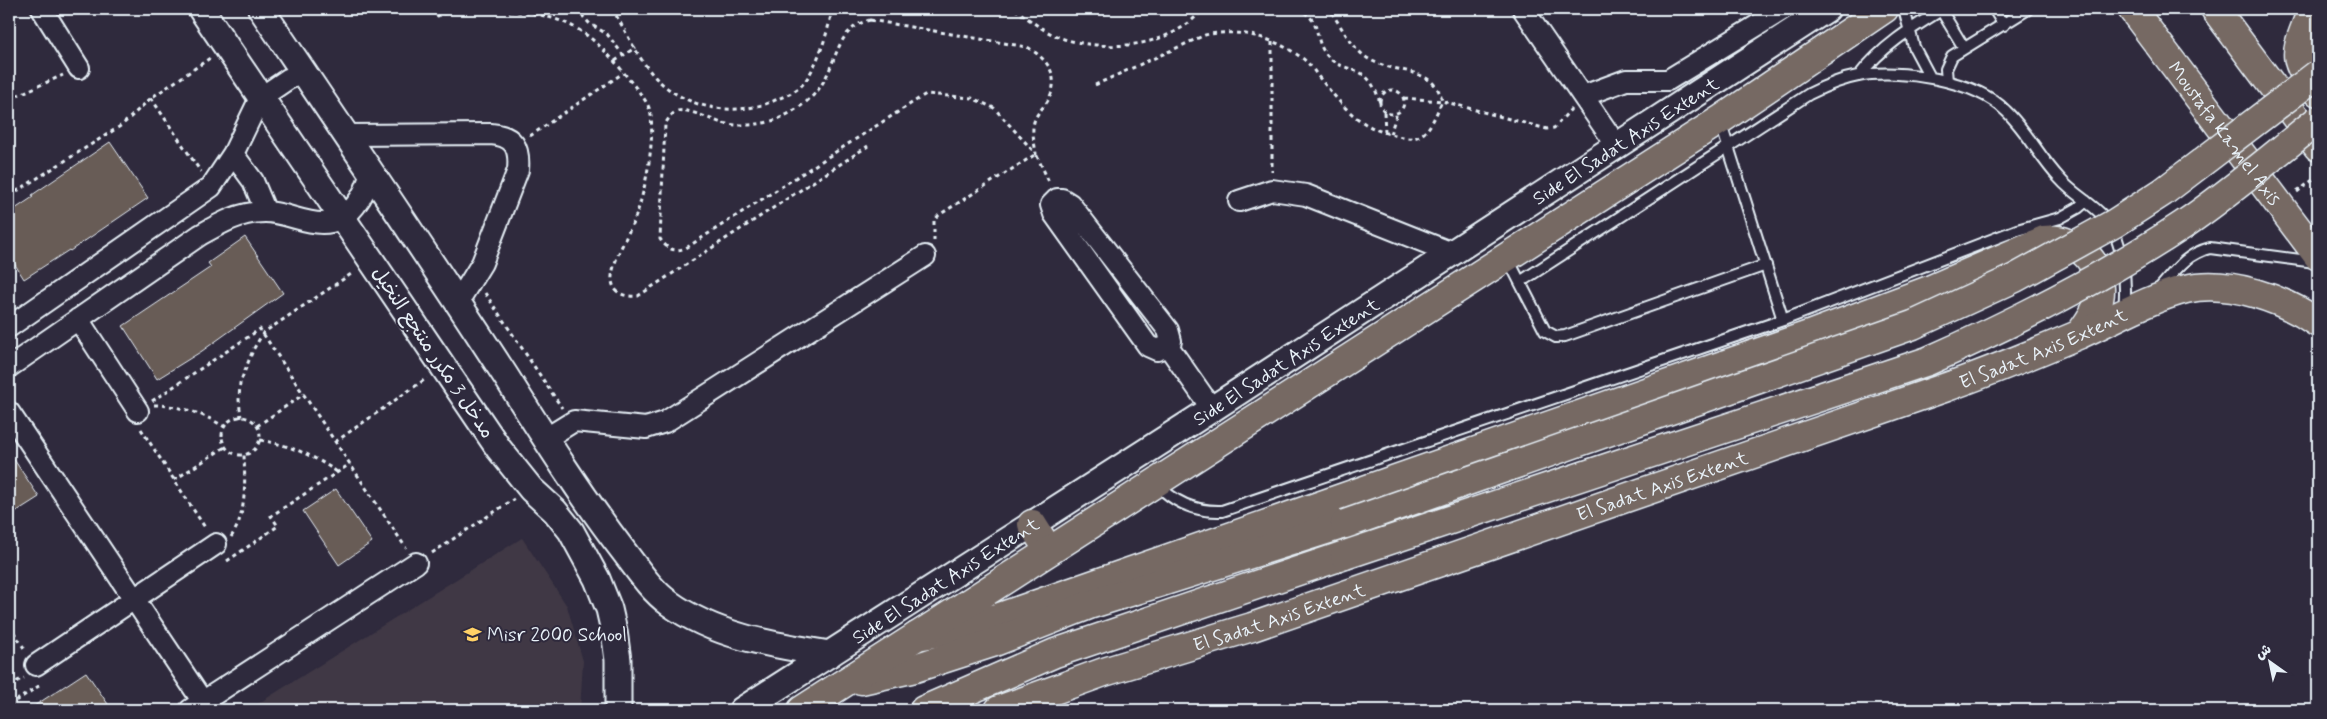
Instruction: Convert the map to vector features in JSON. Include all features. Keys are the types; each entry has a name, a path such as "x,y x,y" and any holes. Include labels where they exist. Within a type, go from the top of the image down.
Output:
{"main road":[{"path":"802,710 1720,120 1884,9"},
{"name":"Moustafa Kamel Axis","path":"2132,9 2318,256"},
{"path":"2216,9 2318,147"},
{"path":"2312,9 2298,49 2298,62 2303,74 2318,92"},
{"path":"843,684 915,668 992,643 1089,606 1345,524 1913,326 1964,303 2066,252 2163,192 2318,74"},
{"name":"El Sadat Axis Extent","path":"924,710 1055,653 1928,361 1981,338 2085,285 2176,230 2318,120"},
{"path":"917,636 954,630 1000,617 1809,335 1929,290 2044,240 2056,238 2075,245 2090,258 2099,278 2099,300 2080,334"},
{"name":"El Sadat Axis Extent","path":"1000,710 1177,649 1252,627 1944,388 2080,334 2149,301 2187,289 2228,288 2269,297 2294,308 2318,323"},
{"path":"1032,524 1049,551"}],"street":[{"path":"42,9 79,68"},
{"name":"مدخل 3 مكرر منتجع النخيل","path":"201,9 499,448 530,489 555,511 571,531 583,551 609,609 614,630 618,660 618,710"},
{"path":"261,9 458,302 545,439 610,533 652,588 667,602 698,621 759,641 830,654"},
{"path":"1523,9 1618,146"},
{"path":"1583,96 1626,80 1668,80 1784,9"},
{"name":"Side El Sadat Axis Extent","path":"742,710 1212,409 1827,9"},
{"path":"9,327 211,188 233,154 260,98 288,80 305,73"},
{"path":"346,135 491,134 502,135 510,139 515,146 519,158 518,170 490,244 474,277 458,302"},
{"path":"233,154 253,181 266,212"},
{"path":"9,367 200,235 231,218 244,214 266,212 322,223 341,217 353,209 362,198 368,185 371,171"},
{"path":"1239,202 1272,190 1299,194 1320,200 1452,253"},
{"path":"1057,199 1051,205 1054,214 1148,346 1157,350 1168,346 1212,409"},
{"path":"545,439 574,421 584,420 646,428 665,422 925,256"},
{"path":"78,319 138,411"},
{"path":"9,412 134,600 196,706 416,563"},
{"path":"583,551 610,533"},
{"path":"36,665 218,547"}],"lane":[{"path":"1904,9 1909,30 1930,78"},
{"path":"1859,76 1882,50 1942,9 1964,48"},
{"path":"1994,9 2004,25"},
{"path":"1947,81 1948,62 1952,56 2028,9"},
{"path":"1520,282 1809,94 1841,80 1859,76 1896,73 1947,81 1978,93 2005,110 2064,184 2104,217 2120,250 2126,282 2124,314"},
{"path":"1720,120 1783,320"},
{"path":"1156,482 1173,499 1183,505 1206,511 1222,511 1783,320 2017,230 2060,218 2086,201"},
{"path":"2149,301 2184,260 2210,248 2318,262"},
{"path":"1506,256 1545,331 1550,335 1561,337 1766,265"}],"path":[{"path":"430,9 438,16 454,9"},
{"path":"485,9 548,16 573,26 596,42 615,61 647,103 651,121 648,171 637,213 619,253 612,281 617,291 627,297 638,296 868,146"},
{"path":"576,9 590,24 607,34 624,56"},
{"path":"612,9 645,66 660,82 678,95 706,106 742,110 764,105 801,86 814,64 832,9"},
{"path":"1015,9 1041,28 1063,39 1096,45 1131,45 1159,39 1181,27 1203,9"},
{"path":"1297,9 1312,19 1325,53 1332,60 1355,69 1367,77 1376,89 1384,112 1385,132"},
{"path":"1095,85 1205,35 1222,31 1239,32 1256,35 1303,58 1342,106 1362,123 1390,134 1413,138 1424,134 1442,102 1436,86 1423,75 1385,68 1366,57 1329,9"},
{"path":"1036,154 1034,122 1048,101 1053,86 1051,69 1042,56 1027,47 870,20 849,30 841,40 832,65 820,88 800,107 777,119 750,125 724,124 689,111 679,110 670,115 665,124 660,239 666,248 676,251 686,248 926,94 972,98 994,108 1036,154 1057,199"},
{"path":"1272,42 1272,190"},
{"path":"9,196 122,125 151,98 227,47"},
{"path":"615,61 636,48"},
{"path":"9,99 79,68"},
{"path":"515,146 624,72"},
{"path":"1380,103 1383,94 1392,90 1402,93 1404,98 1404,104 1397,113 1390,134"},
{"path":"1404,98 1442,102 1547,129 1554,128 1583,96"},
{"path":"151,98 211,188"},
{"path":"1384,112 1390,114 1397,113"},
{"path":"925,256 933,249 934,221 939,215 1036,154"},
{"path":"241,418 240,383 252,350 263,333 372,260"},
{"path":"474,277 563,409 578,415 584,420"},
{"path":"225,427 211,418 179,408 146,405 260,329 416,563 530,489"},
{"path":"335,442 444,367"},
{"path":"257,426 304,394"},
{"path":"138,411 132,415 227,561 278,526 271,516 350,464"},
{"path":"235,418 248,418 257,426 260,440 257,448 244,455 230,452 225,447 223,433 225,427 235,418"},
{"path":"260,440 293,448 316,458 337,472"},
{"path":"174,480 225,447"},
{"path":"218,547 233,535 241,516 245,475 244,455"}],"shaded area":[{"name":"Misr 2000 School","path":"522,538 567,606 583,661 580,710 248,710"}],"building":[{"path":"110,142 148,198 70,251 24,279 9,255 9,213"},
{"path":"245,237 283,293 202,351 157,379 123,326 211,267 208,263"},
{"path":"9,452 39,497 9,516"},
{"path":"336,489 372,542 339,565 303,511"},
{"path":"86,672 112,710 28,710"}],"place":[{"name":"Misr 2000 School","path":"473,634"}]}
